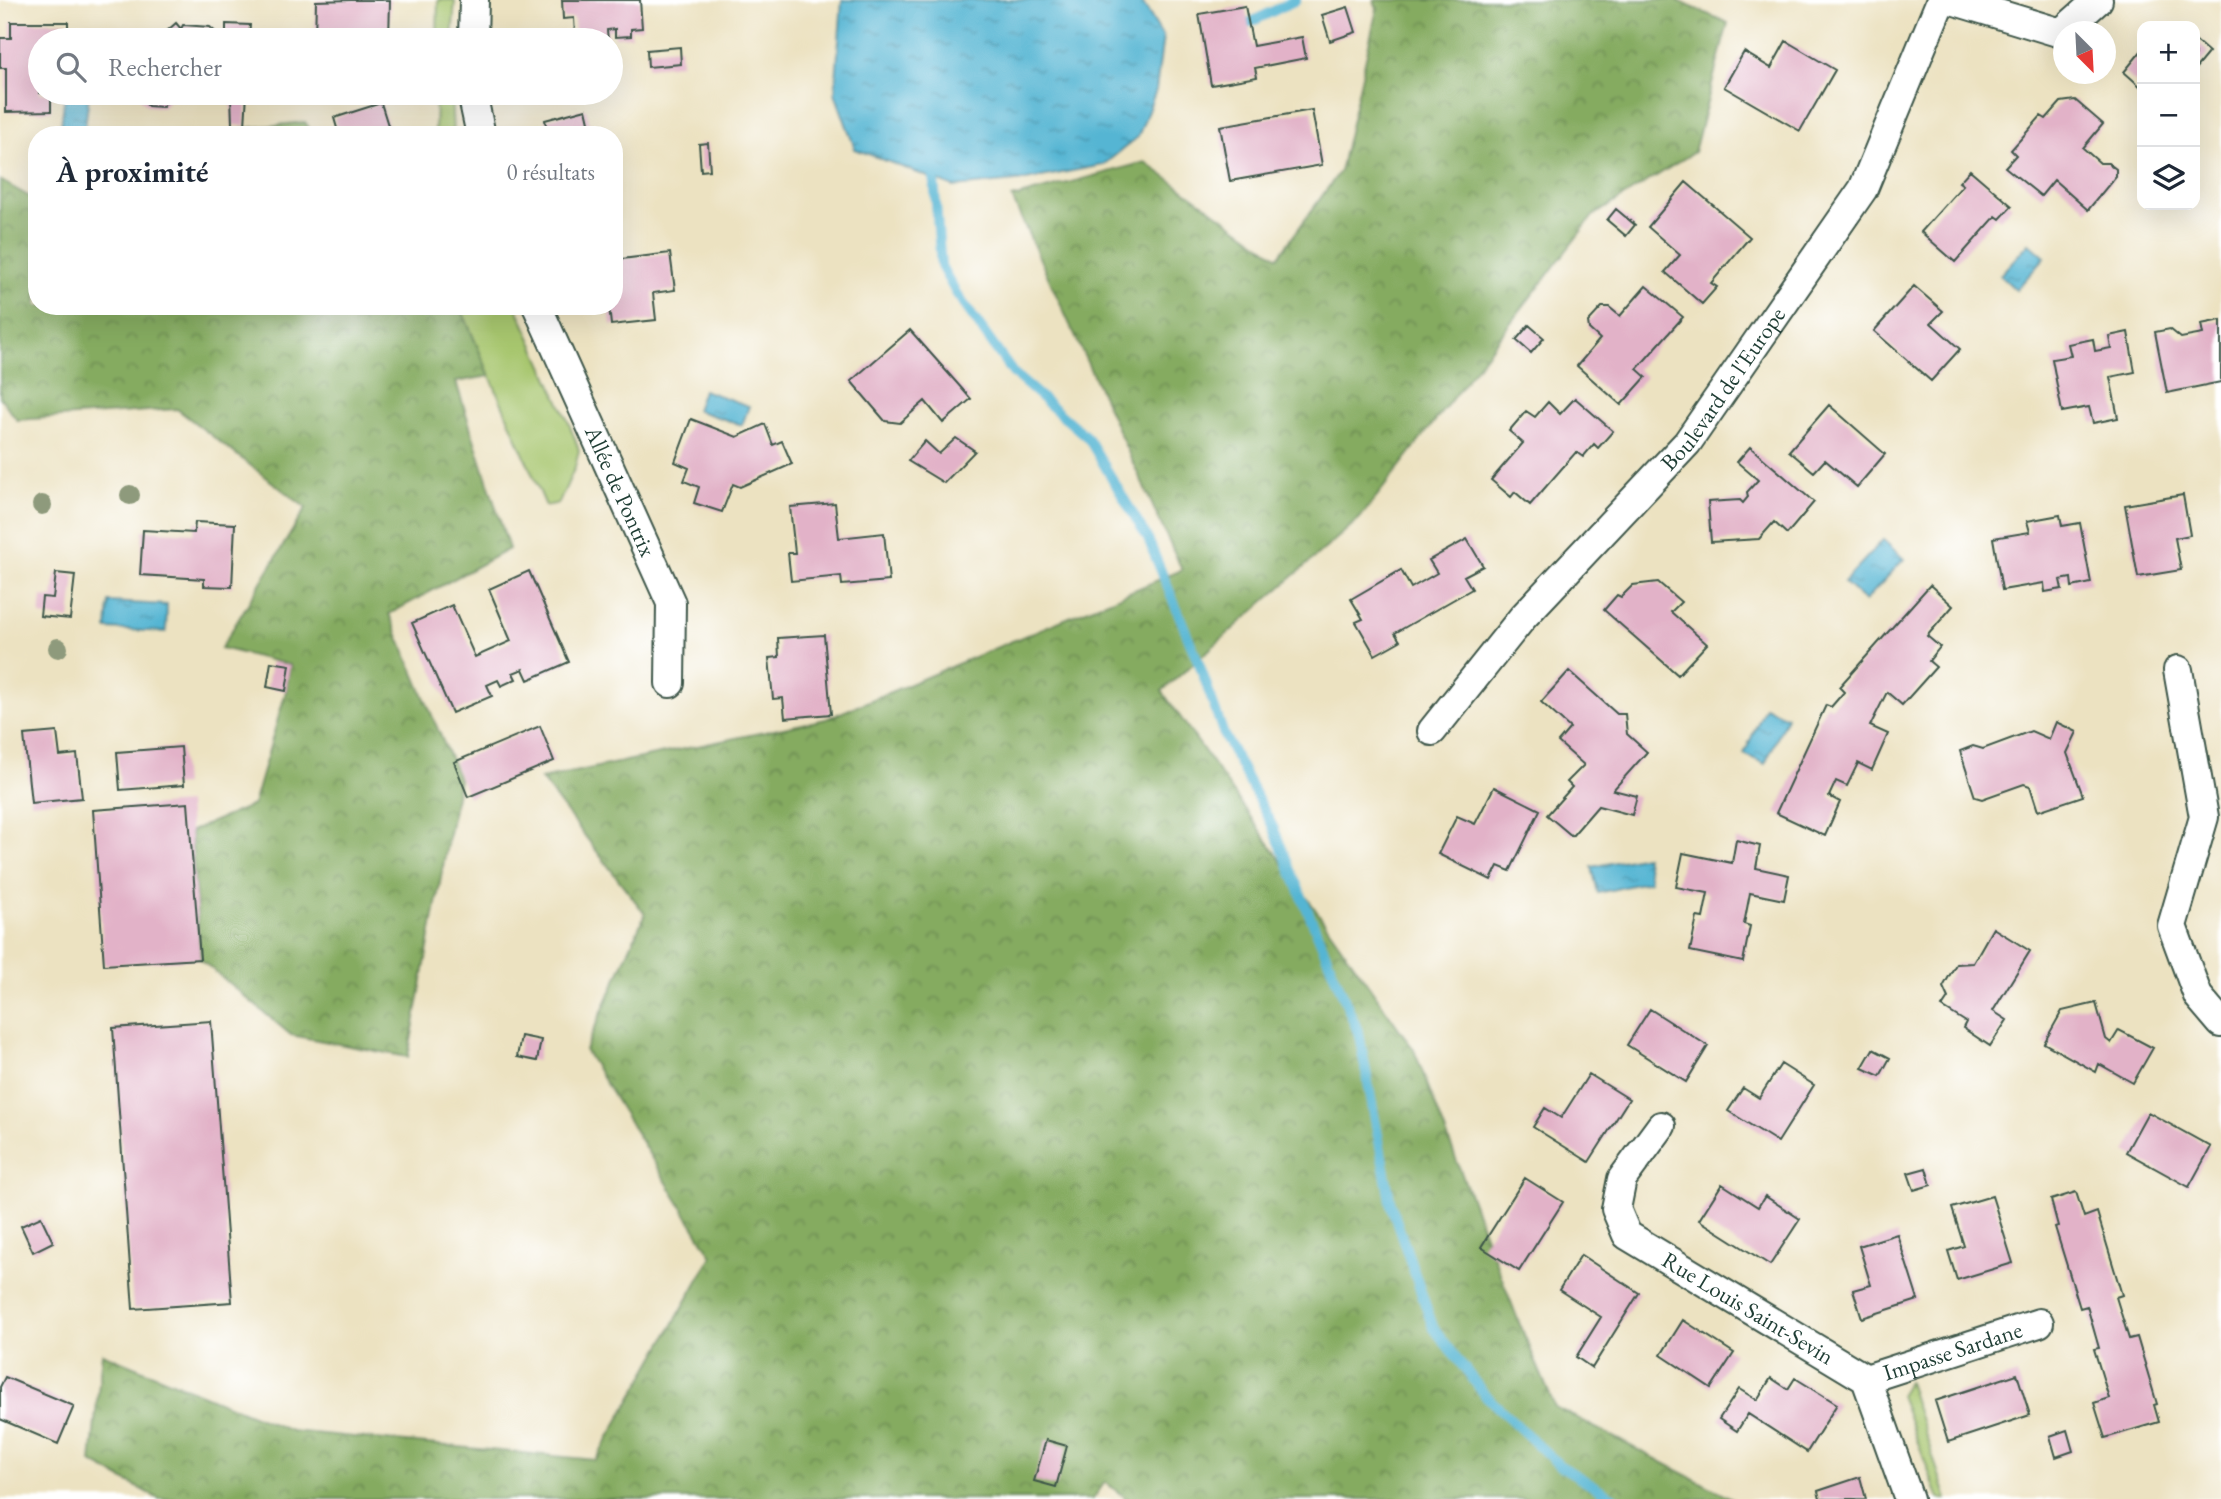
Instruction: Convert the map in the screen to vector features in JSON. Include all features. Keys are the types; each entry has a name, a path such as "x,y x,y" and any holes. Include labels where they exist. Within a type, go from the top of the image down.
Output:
{"street":[{"path":"473,28 474,0"},
{"name":"Boulevard de l'Europe","path":"1432,731 1523,617 1687,443 1863,189 1941,0"},
{"path":"1952,0 2061,33 2098,0"},
{"path":"475,105 479,126"},
{"name":"Allée de Pontrix","path":"541,315 671,603 670,683"},
{"path":"2178,670 2204,817 2172,926 2198,996 2221,1023"},
{"name":"Rue Louis Saint-Sevin","path":"1661,1126 1622,1178 1616,1209 1627,1235 1867,1379"},
{"name":"Impasse Sardane","path":"1867,1379 2039,1323"},
{"path":"1867,1379 1909,1499"}],"green space":[{"path":"438,0 455,0 453,28 437,28"},
{"path":"1374,0 1676,0 1728,23 1694,152 1593,216 1360,518 1162,691 1414,1050 1520,1325 1555,1407 1733,1499 1127,1499 1105,1482 1093,1499 159,1499 91,1462 102,1353 291,1431 596,1460 712,1256 585,1050 645,914 541,779 826,719 1182,570 1012,198 1145,162 1278,257 1340,171 1377,9"},
{"path":"436,105 452,105 453,126 435,126"},
{"path":"305,122 308,126 269,126"},
{"path":"0,180 28,196 28,315 464,315 490,376 456,382 509,549 389,614 459,779 408,1057 291,1035 200,959 191,831 253,805 286,691 290,665 221,648 306,508 177,409 17,420 0,397"},
{"path":"464,315 520,315 568,421 579,450 575,467 559,503 546,506"},
{"path":"1908,1382 1947,1499 1939,1499 1900,1395"}],"water":[{"path":"842,0 1141,0 1163,37 1156,90 1138,137 1103,165 1026,180 954,187 855,149 835,93"},
{"path":"64,105 88,105 85,126 61,126"},
{"path":"2029,243 2045,257 2016,290 2000,275"},
{"path":"703,390 749,406 742,425 696,410"},
{"path":"1883,540 1904,559 1865,601 1844,582"},
{"path":"109,602 167,605 166,632 107,629"},
{"path":"1765,707 1787,717 1765,764 1744,754"},
{"path":"1645,856 1650,881 1598,893 1592,867"}],"building":[{"path":"390,0 389,28 315,28 316,1"},
{"path":"562,0 640,0 642,28 631,29 631,36 623,36 623,28 575,28 574,18 563,19"},
{"path":"1245,6 1253,46 1302,37 1306,58 1255,68 1257,77 1211,85 1199,14"},
{"path":"1348,7 1356,32 1330,41 1322,15"},
{"path":"11,22 68,22 68,28 28,28 28,105 51,105 51,111 6,112 6,68 0,68 0,38 11,38"},
{"path":"226,24 250,25 250,28 226,28"},
{"path":"183,25 211,28 182,28"},
{"path":"1786,41 1835,70 1800,131 1724,87 1744,52 1771,68"},
{"path":"2200,44 2209,52 2200,63"},
{"path":"680,47 681,64 648,67 647,50"},
{"path":"2137,56 2137,84 2124,72"},
{"path":"2075,100 2103,124 2083,148 2100,163 2108,163 2116,169 2116,176 2088,210 2054,180 2041,196 2005,167 2016,155 2011,150 2041,116 2046,119 2061,102"},
{"path":"231,105 246,105 245,126 232,125"},
{"path":"382,105 388,126 336,126 334,118"},
{"path":"586,109 590,126 546,126 545,120"},
{"path":"1312,110 1322,165 1230,181 1220,126"},
{"path":"708,143 710,170 701,171 699,144"},
{"path":"1970,170 2012,206 2000,219 1996,216 1955,262 1921,232 1963,185 1959,182"},
{"path":"1686,182 1750,237 1711,283 1717,287 1702,304 1665,272 1680,255 1648,227"},
{"path":"1616,209 1635,225 1626,236 1607,220"},
{"path":"670,253 675,290 653,293 656,320 611,325 610,315 623,315 623,259"},
{"path":"1646,286 1683,317 1637,369 1646,377 1621,405 1577,366 1600,339 1589,329 1588,322 1602,307 1609,307 1620,316"},
{"path":"1914,286 1943,311 1931,323 1960,349 1931,381 1874,331"},
{"path":"2221,320 2221,382 2167,393 2155,332 2170,329 2181,338 2203,334 2201,324"},
{"path":"1529,325 1544,338 1531,353 1516,340"},
{"path":"910,330 971,399 943,423 925,401 900,423 885,421 851,381"},
{"path":"2128,332 2135,372 2110,377 2118,418 2093,423 2089,407 2062,412 2052,359 2071,356 2068,344 2093,339 2095,351 2111,348 2109,336"},
{"path":"1575,398 1613,431 1598,448 1594,444 1583,457 1576,452 1530,505 1515,492 1511,497 1491,480 1523,443 1509,431 1526,411 1535,417 1548,402 1560,414"},
{"path":"1829,405 1885,454 1857,487 1825,460 1814,472 1789,451"},
{"path":"691,419 737,437 765,424 773,445 782,441 792,464 740,487 733,484 722,512 694,503 699,487 684,481 689,468 675,462"},
{"path":"956,438 975,451 944,483 908,461 925,441 939,454"},
{"path":"1750,447 1814,502 1787,534 1774,522 1759,539 1711,542 1708,502 1740,500 1743,503 1748,497 1747,492 1758,480 1737,462"},
{"path":"2183,495 2190,535 2175,538 2181,570 2138,577 2125,505"},
{"path":"835,503 839,538 884,533 889,581 842,585 841,576 791,581 788,553 795,553 790,507"},
{"path":"2060,515 2062,526 2080,523 2091,583 2072,587 2071,578 2060,580 2062,589 2045,592 2044,583 2002,590 1993,538 2030,532 2027,521"},
{"path":"195,522 235,524 232,587 204,586 204,579 140,575 143,530 194,533"},
{"path":"1467,539 1483,566 1464,576 1472,589 1395,633 1400,641 1375,655 1356,622 1363,619 1351,599 1401,570 1411,588 1437,573 1429,560"},
{"path":"529,571 569,662 528,680 523,669 513,673 516,679 501,686 498,680 487,685 492,696 452,713 412,623 452,605 475,657 511,641 489,589"},
{"path":"56,573 75,575 70,619 40,616 42,597 53,598"},
{"path":"1658,582 1681,602 1671,612 1707,644 1678,675 1604,610 1617,595 1621,597 1633,585"},
{"path":"1930,585 1953,606 1927,636 1940,647 1929,661 1936,667 1902,705 1887,692 1870,726 1888,734 1872,770 1858,763 1847,786 1836,781 1829,796 1840,802 1825,836 1776,813 1826,705 1831,707 1844,692 1839,687"},
{"path":"824,635 831,714 785,718 783,698 773,699 769,658 779,657 778,638"},
{"path":"271,662 290,665 286,691 267,687"},
{"path":"1569,671 1617,714 1625,714 1627,734 1647,752 1613,790 1637,796 1632,815 1598,806 1572,836 1547,815 1572,787 1567,782 1584,765 1558,742 1570,728 1541,702"},
{"path":"2056,722 2077,732 2067,753 2083,796 2038,811 2030,786 2024,784 1982,799 1975,797 1960,751 1973,746 1983,749 2031,731 2049,739"},
{"path":"540,726 554,761 468,797 454,762"},
{"path":"57,732 60,756 77,754 82,798 31,803 24,735"},
{"path":"181,747 184,785 120,790 117,752"},
{"path":"1494,787 1540,810 1510,871 1498,866 1491,880 1438,854 1457,816 1475,824"},
{"path":"188,803 200,959 104,965 93,810"},
{"path":"1736,840 1760,846 1756,868 1789,875 1784,900 1750,893 1744,924 1750,926 1743,962 1690,951 1697,917 1703,918 1708,893 1676,887 1683,853 1732,863"},
{"path":"1993,928 2030,951 1993,1011 2007,1020 1990,1046 1963,1028 1966,1022 1942,1007 1948,998 1943,987 1956,964 1973,963"},
{"path":"2096,1003 2106,1039 2111,1043 2119,1030 2153,1048 2133,1083 2099,1064 2096,1072 2044,1043 2062,1011"},
{"path":"1650,1009 1708,1046 1686,1082 1627,1045"},
{"path":"211,1021 232,1302 133,1309 113,1028"},
{"path":"521,1036 541,1040 537,1061 517,1057"},
{"path":"1873,1049 1890,1058 1880,1076 1862,1068"},
{"path":"1781,1064 1814,1085 1778,1142 1728,1111 1743,1088 1759,1098"},
{"path":"1589,1074 1629,1099 1589,1162 1533,1127 1545,1108 1561,1118"},
{"path":"2148,1112 2211,1147 2189,1187 2126,1152"},
{"path":"1926,1168 1931,1185 1914,1190 1908,1173"},
{"path":"1525,1178 1563,1202 1519,1271 1481,1247"},
{"path":"1722,1184 1758,1207 1765,1196 1800,1219 1770,1265 1699,1220"},
{"path":"2076,1192 2084,1217 2097,1212 2122,1295 2116,1297 2129,1339 2137,1337 2157,1404 2154,1405 2159,1422 2105,1438 2094,1403 2109,1398 2094,1349 2099,1348 2087,1306 2080,1308 2055,1227 2058,1226 2051,1200"},
{"path":"1992,1196 2013,1263 1957,1280 1948,1251 1964,1246 1952,1208"},
{"path":"41,1217 53,1242 33,1252 21,1226"},
{"path":"1897,1234 1918,1300 1862,1318 1853,1290 1871,1285 1859,1246"},
{"path":"1581,1255 1639,1293 1592,1368 1576,1357 1601,1317 1559,1290"},
{"path":"1683,1320 1734,1353 1711,1388 1661,1355"},
{"path":"2017,1374 2030,1415 1948,1442 1935,1401"},
{"path":"5,1377 74,1406 58,1444 0,1419 0,1387"},
{"path":"1771,1378 1788,1389 1795,1378 1837,1404 1807,1452 1748,1414 1737,1431 1719,1419 1739,1389 1757,1400"},
{"path":"2067,1430 2073,1451 2056,1457 2050,1436"},
{"path":"1046,1440 1067,1446 1056,1487 1034,1481"},
{"path":"1860,1477 1866,1499 1820,1499 1818,1491"}],"waterway":[{"path":"1251,22 1296,0"},
{"path":"936,167 934,179 941,266 956,293 1013,373 1088,438 1148,539 1200,666 1224,735 1273,827 1359,1034 1391,1205 1433,1327 1484,1394 1559,1465 1616,1499"}]}
